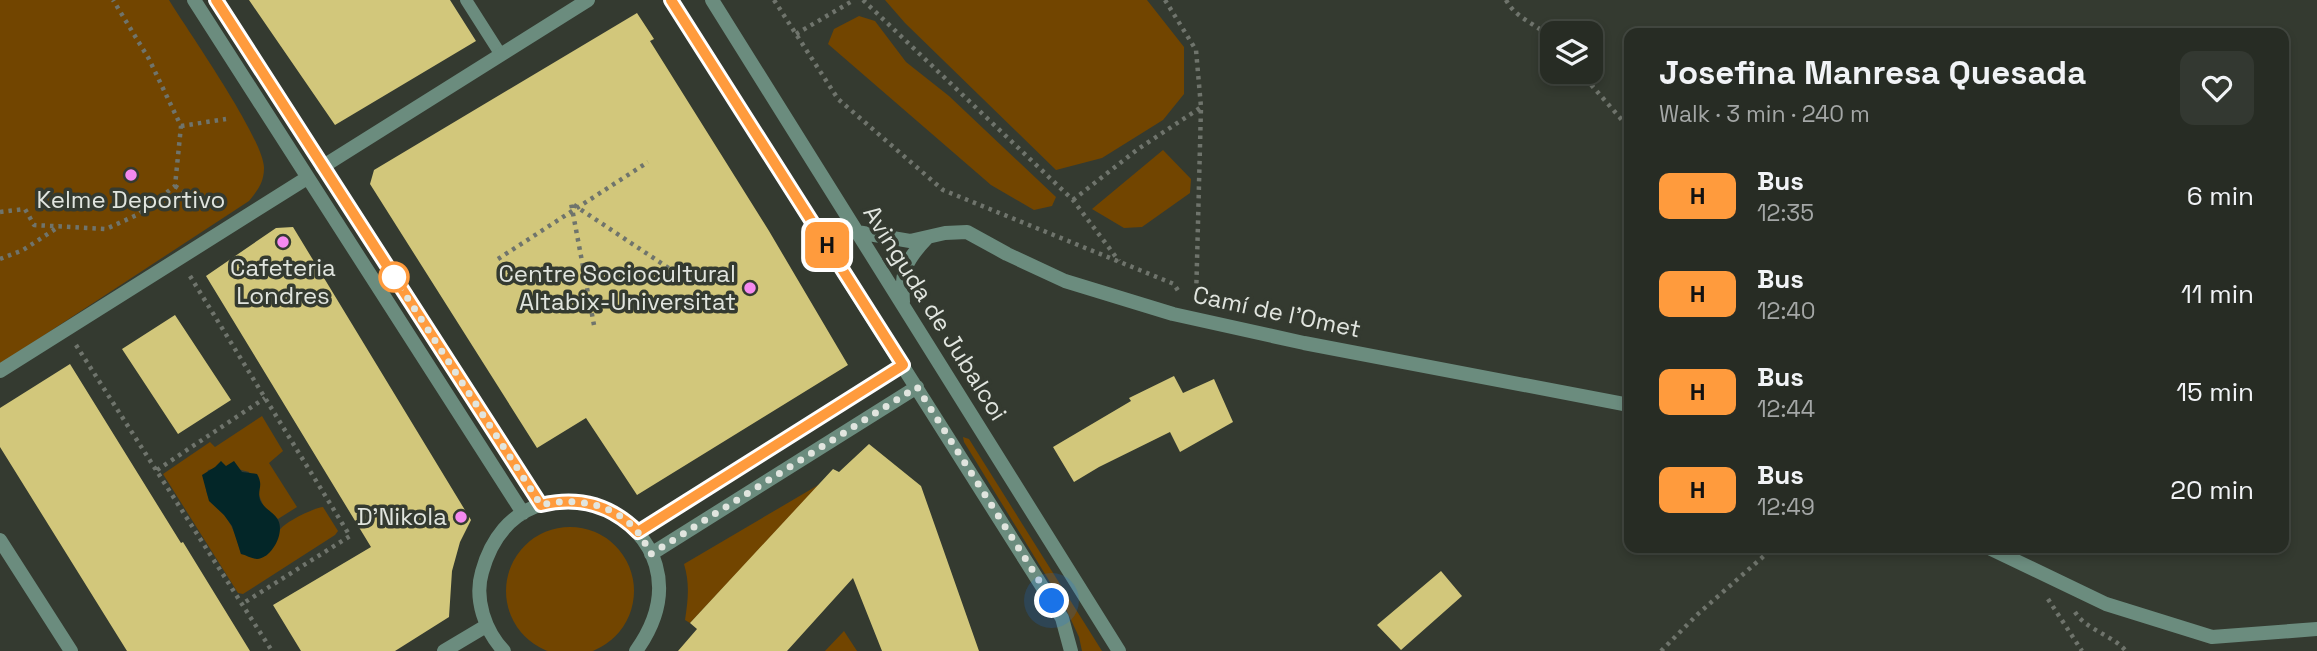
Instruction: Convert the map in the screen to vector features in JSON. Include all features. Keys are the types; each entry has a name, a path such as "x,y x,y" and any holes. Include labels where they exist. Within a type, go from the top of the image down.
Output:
{"street":[{"path":"194,0 523,513"},
{"path":"216,0 541,505"},
{"path":"322,167 588,0"},
{"path":"671,0 1062,618 1071,651"},
{"name":"Avinguda de Jubalcoi","path":"712,0 1119,651"},
{"path":"0,372 307,178"},
{"name":"Camí de l'Omet","path":"857,232 910,241 946,233 967,232 1065,281 1195,319 1304,343 1624,404"},
{"path":"903,306 902,279 911,254 927,238"},
{"path":"638,532 903,365"},
{"path":"651,554 917,387"},
{"path":"496,649 486,626 480,598 481,577 488,553 503,530 523,513 557,501 578,501 600,506 620,516 638,532 651,554 657,570 659,592 656,613 649,632 636,651"},
{"path":"0,540 71,651"},
{"path":"1999,553 2106,604 2212,637 2317,629"},
{"path":"444,651 486,626"}],"lane":[{"path":"466,0 501,55"}],"path":[{"path":"0,212 25,209 34,225 106,229 139,214 175,186 181,126 149,59 113,0"},
{"path":"774,0 838,99 943,190 1174,284 1195,319"},
{"path":"796,34 854,0"},
{"path":"863,0 1073,200 1119,262"},
{"path":"1165,0 1196,50 1201,107 1195,319"},
{"path":"1506,0 1513,13 1540,27"},
{"path":"1590,84 1624,122"},
{"path":"1073,200 1138,149 1201,107"},
{"path":"181,126 226,119"},
{"path":"498,259 648,162"},
{"path":"175,186 205,205"},
{"path":"575,209 676,273"},
{"path":"575,209 594,326"},
{"path":"0,259 23,250 61,225"},
{"path":"179,258 350,536 242,604"},
{"path":"67,329 272,651"},
{"path":"157,470 265,398"},
{"path":"1661,651 1699,613 1767,553"},
{"path":"2030,568 2082,651"}],"shaded area":[{"name":"Kelme Deportivo","path":"0,0 169,0 239,110 261,154 264,173 249,201 0,364"},
{"path":"885,0 1147,0 1184,47 1184,94 1163,120 1102,158 1056,170 905,23"},
{"path":"859,16 875,21 906,62 949,96 1056,197 1052,206 1034,210 991,185 828,44 834,29"},
{"path":"1163,150 1191,179 1190,193 1142,227 1124,228 1092,209"},
{"path":"262,416 283,451 269,463 297,507 278,519 264,507 249,472 226,466 208,470 207,495 229,522 241,554 266,556 277,534 286,524 318,508 323,507 338,531 243,594 238,593 163,474 210,442 215,447"},
{"path":"963,437 969,439 1102,651 1082,651 1079,637 1064,605"},
{"path":"820,484 690,623 685,620 688,592 684,564"},
{"path":"558,528 582,528 606,538 623,555 633,579 633,603 623,627 606,644 588,652 552,652 534,644 517,627 507,603 507,579 517,555 534,538"},
{"path":"844,631 857,651 825,651"}],"water":[{"path":"221,461 226,466 234,461 242,472 257,474 260,500 278,520 280,531 276,544 262,558 255,559 241,554 232,526 209,501 202,475"}],"building":[{"path":"249,0 450,0 476,41 335,125"},
{"path":"637,13 654,39 650,41 769,231 848,365 637,495 586,418 537,448 370,184 374,170"},
{"path":"293,227 471,520 460,542 452,571 449,617 395,651 301,651 273,605 371,547 206,276 276,228"},
{"path":"175,315 231,400 178,434 122,349"},
{"path":"70,364 250,651 127,651 0,447 0,408"},
{"path":"1174,376 1183,393 1214,379 1233,422 1180,452 1170,432 1074,482 1053,447 1131,401 1129,398"},
{"path":"869,444 921,486 979,651 882,651 853,578 787,651 678,651 697,629 690,623 833,469 839,472"},
{"path":"1441,571 1462,596 1401,650 1377,625"}],"bus line":[{"name":"H","path":"216,0 541,505 557,501 578,501 600,506 620,516 638,532 903,365 671,0"}],"place":[{"name":"Kelme Deportivo","path":"131,175"},
{"name":"Cafeteria Londres","path":"283,242"},
{"name":"Centre Sociocultural Altabix-Universitat","path":"750,288"},
{"name":"D'Nikola","path":"461,517"}],"route":[{"path":"394,277 541,505 557,501 578,501 600,506 620,516 638,532 651,554 917,387 1052,601"}]}
